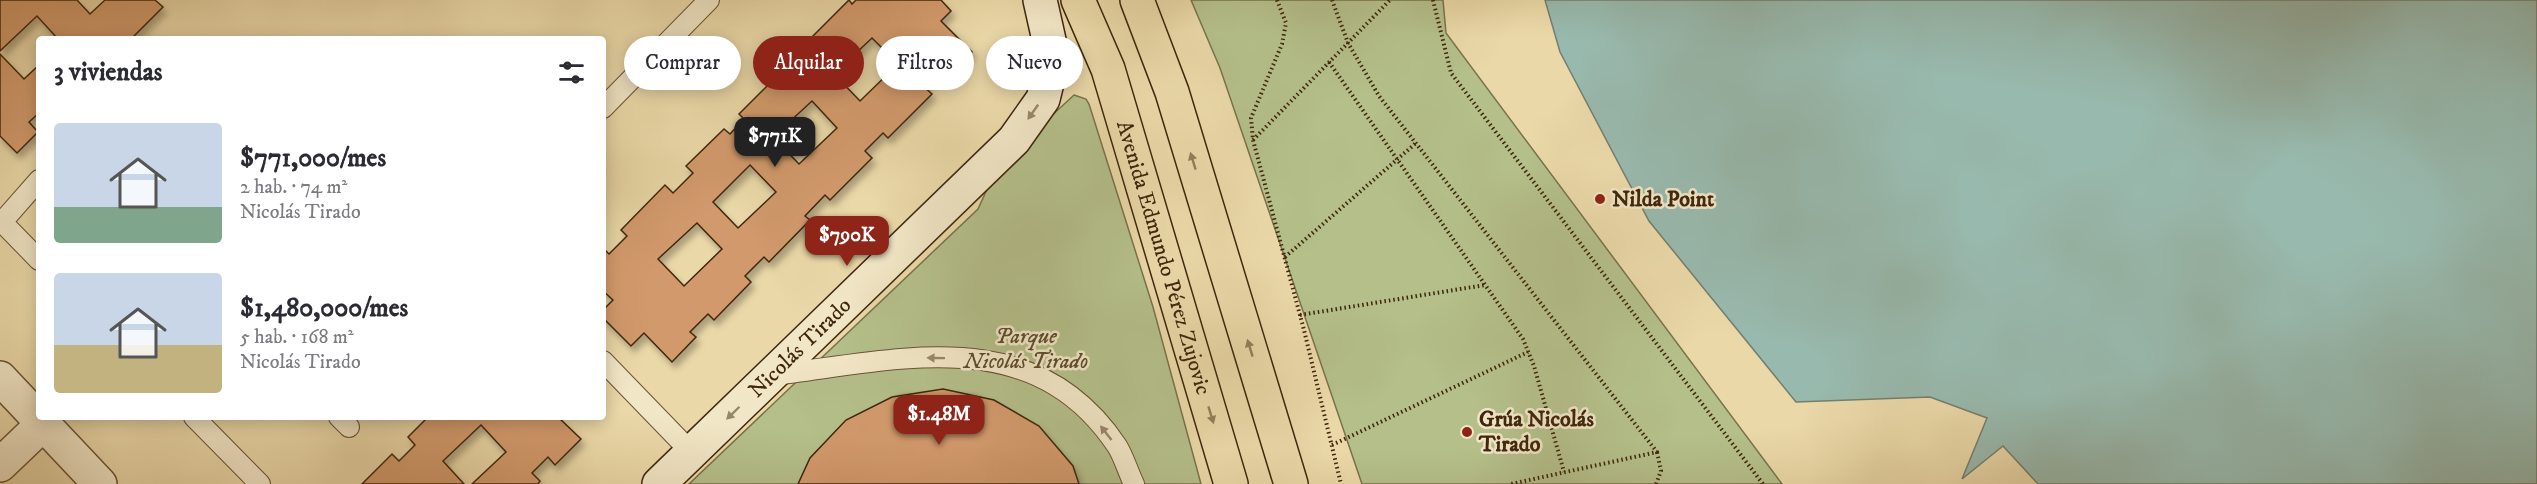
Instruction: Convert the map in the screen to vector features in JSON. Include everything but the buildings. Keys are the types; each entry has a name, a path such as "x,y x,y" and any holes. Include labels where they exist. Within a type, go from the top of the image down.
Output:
{"highway":[{"name":"Avenida Edmundo Pérez Zujovic","path":"1078,0 1108,69 1232,484"},
{"path":"1137,0 1172,92 1291,484"}],"main road":[{"name":"Nicolás Tirado","path":"659,484 1014,140 1043,99 1053,58 1040,0"},
{"path":"0,378 36,417"},
{"path":"39,420 100,484"},
{"path":"0,465 43,424"}],"lane":[{"path":"606,105 710,0"},
{"path":"36,183 1,221 36,257"},
{"path":"772,375 921,357 981,358 1041,376 1088,408 1118,448 1134,484"},
{"path":"606,364 692,453"},
{"path":"197,420 260,484"}],"path":[{"path":"1277,0 1286,23 1282,44 1251,118 1253,140 1300,315 1341,484"},
{"path":"1332,0 1348,43 1379,96 1657,452 1660,471 1656,484"},
{"path":"1253,140 1390,0"},
{"path":"1433,0 1451,73 1763,484"},
{"path":"1329,62 1523,339 1564,472"},
{"path":"1285,257 1416,143"},
{"path":"1300,315 1485,285"},
{"path":"1332,445 1528,352"},
{"path":"1511,484 1657,452"}],"green space":[{"path":"1191,0 1443,0 1446,33 1782,484 1362,484 1220,68"},
{"name":"Parque Nicolás Tirado","path":"1074,95 1086,99 1089,104 1153,307 1201,484 689,484 978,209 998,165"}],"water":[{"path":"1545,0 2537,0 2537,484 2038,484 2003,446 1962,479 1987,418 1930,397 1796,402 1649,221 1560,52"}],"place":[{"name":"Nilda Point","path":"1600,199"},
{"name":"Grúa Nicolás Tirado","path":"1467,432"}]}
